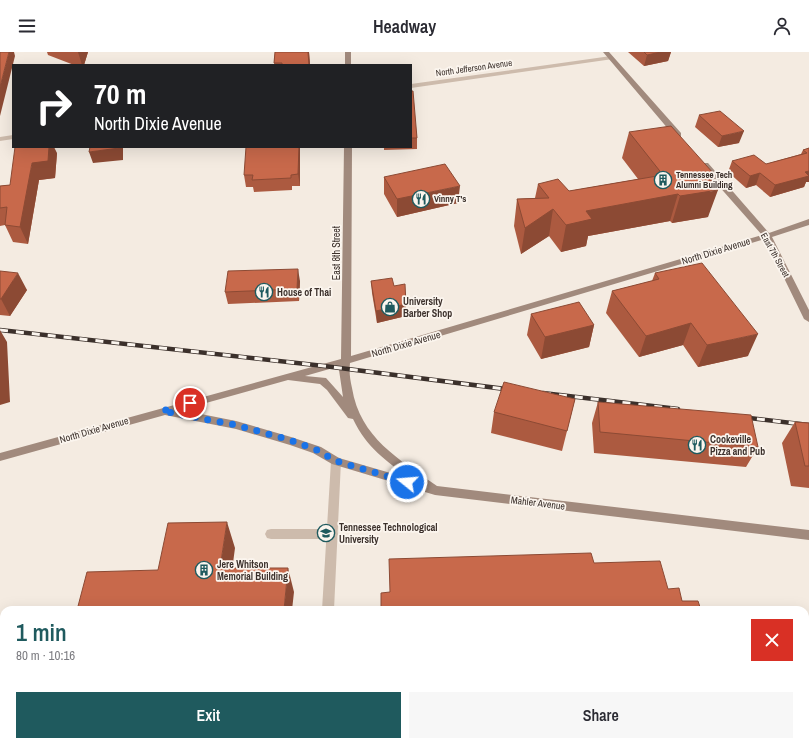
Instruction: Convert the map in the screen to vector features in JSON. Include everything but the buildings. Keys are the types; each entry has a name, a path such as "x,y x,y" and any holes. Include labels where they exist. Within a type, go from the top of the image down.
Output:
{"street":[{"path":"348,52 348,64"},
{"path":"609,55 684,142"},
{"name":"North Jefferson Avenue","path":"412,86 609,55"},
{"path":"0,138 12,137"},
{"name":"East 8th Street","path":"346,360 348,148"},
{"name":"East 7th Street","path":"700,160 767,236 809,319"},
{"name":"North Dixie Avenue","path":"0,457 273,380 387,350 767,236 809,222"},
{"name":"Mahler Avenue","path":"346,360 344,370 349,401 364,431 383,453 435,490 809,535"},
{"path":"273,380 297,378 323,381 330,387 364,431"},
{"path":"162,411 236,425 263,432 317,450 336,461 435,490"},
{"path":"328,606 336,461"},
{"path":"271,534 332,534"}],"railway":[{"path":"0,330 324,366 513,390"},
{"path":"543,393 678,409"},
{"path":"741,417 809,425"}],"place":[{"name":"Tennessee Tech Alumni Building","path":"663,180"},
{"name":"Vinny T's","path":"421,199"},
{"name":"House of Thai","path":"264,292"},
{"name":"University Barber Shop","path":"390,307"},
{"name":"Cookeville Pizza and Pub","path":"697,445"},
{"name":"Tennessee Technological University","path":"326,533"},
{"name":"Jere Whitson Memorial Building","path":"204,570"}],"route":[{"path":"190,403 162,411 236,425 290,440 317,450 336,461 407,482"}]}
